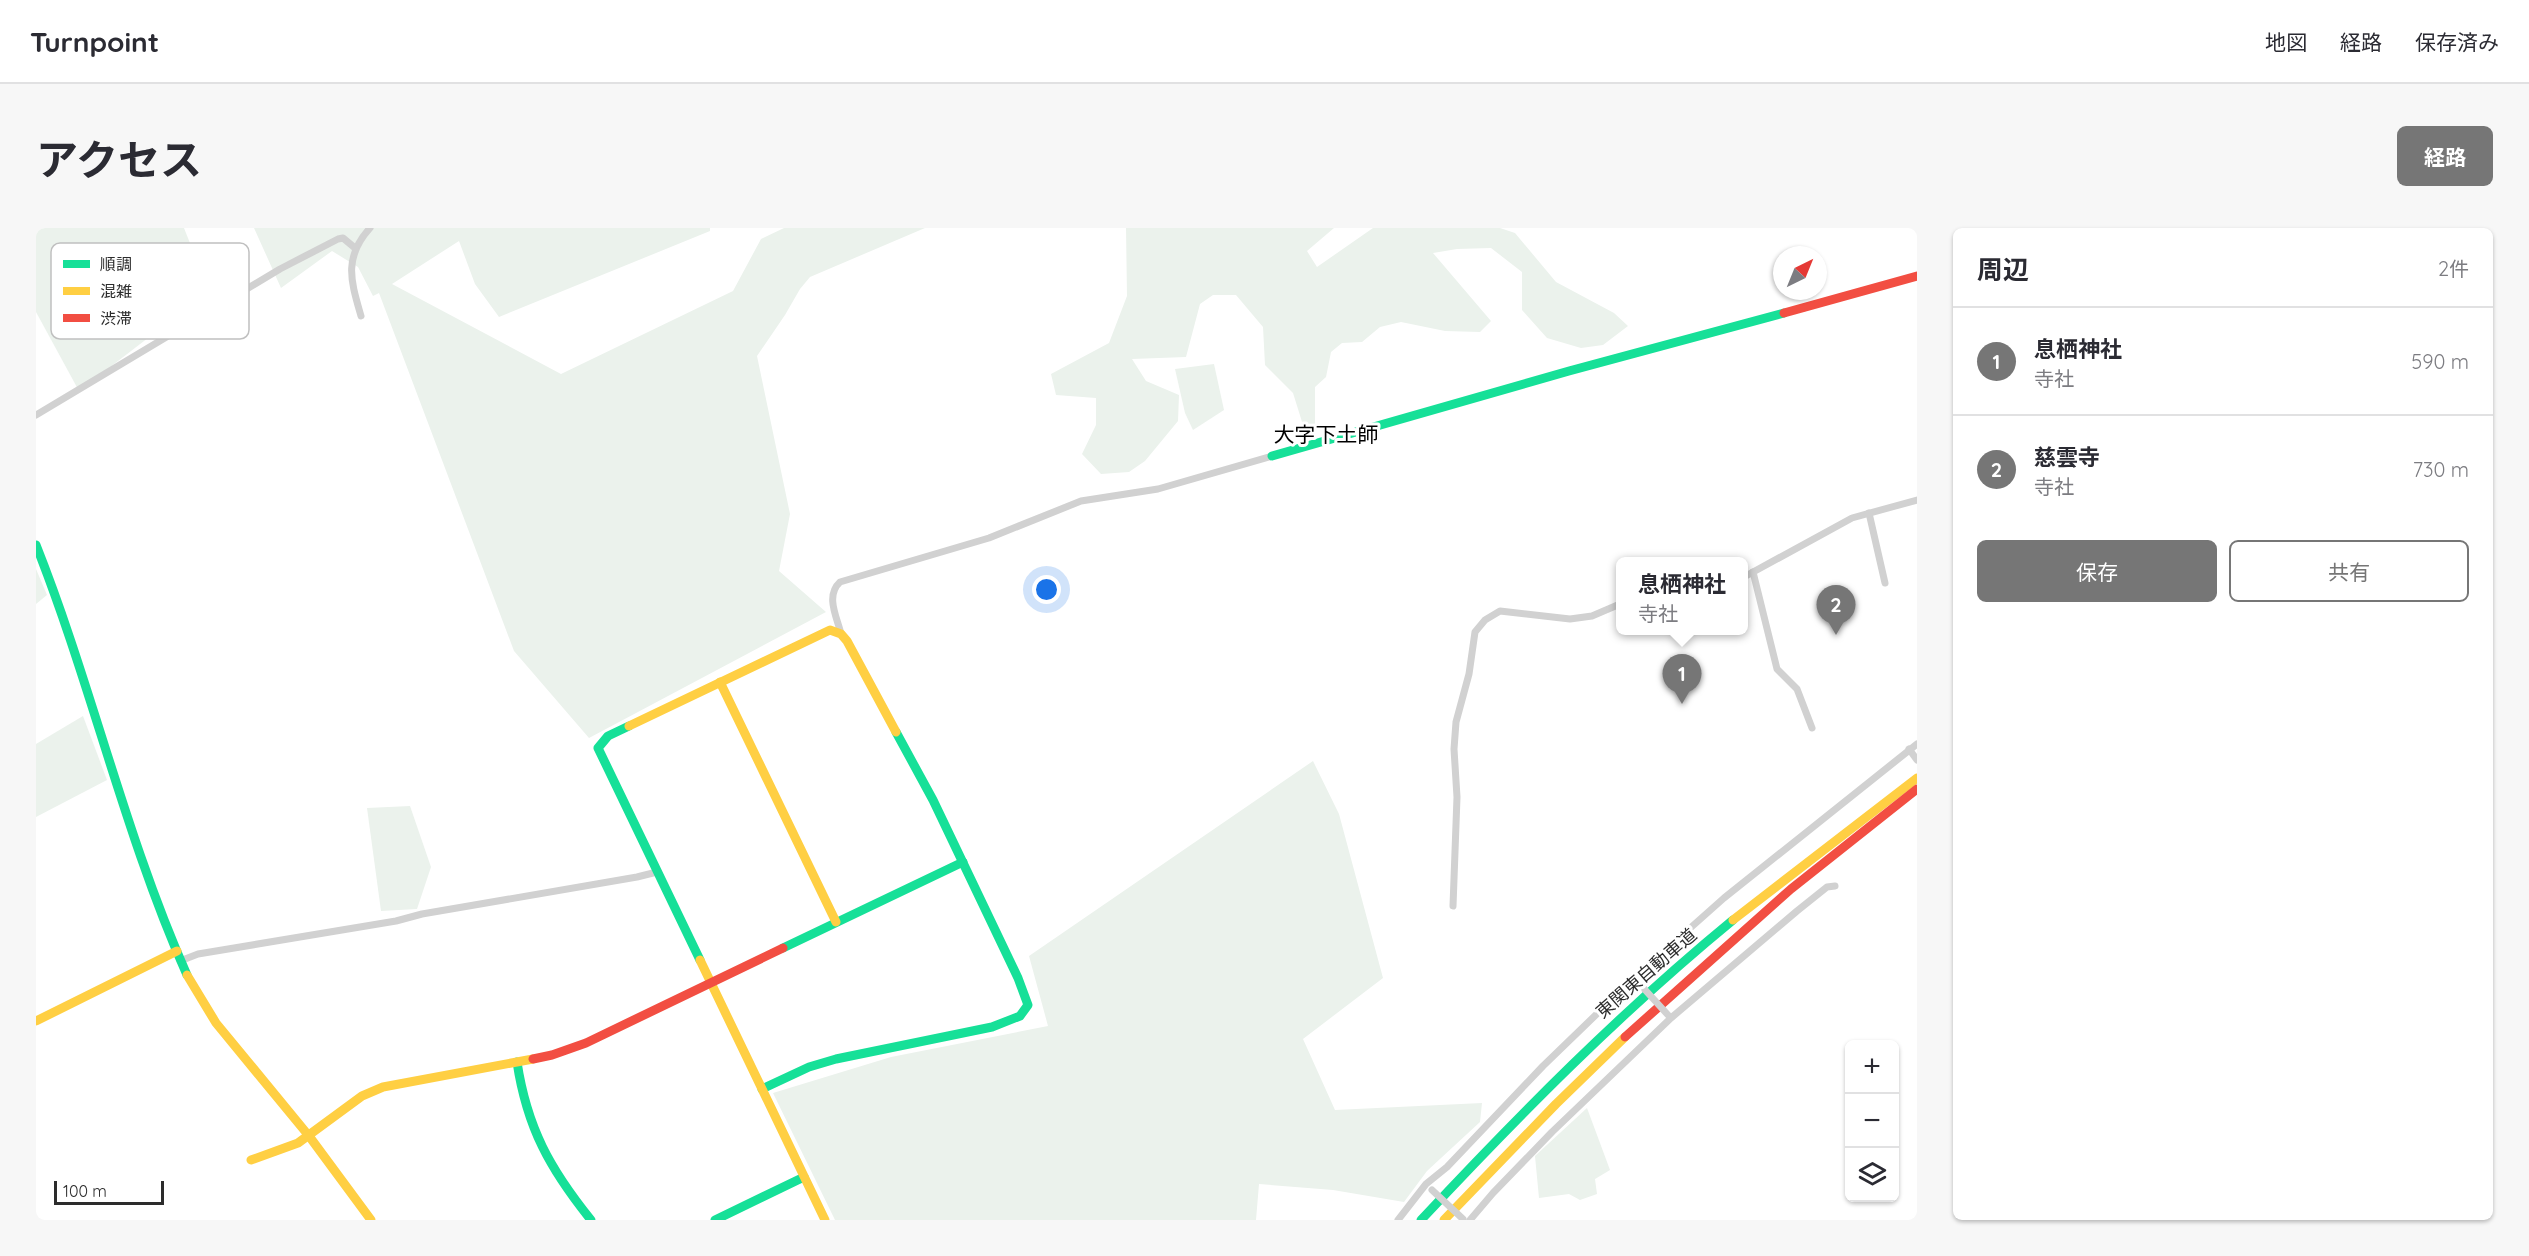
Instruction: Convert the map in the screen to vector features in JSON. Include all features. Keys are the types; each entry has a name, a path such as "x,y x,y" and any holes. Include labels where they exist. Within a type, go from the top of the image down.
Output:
{"main road":[{"path":"1272,456 1569,371 1917,276"},
{"path":"36,545 62,610 147,876 193,988 216,1023 309,1136 371,1220"},
{"path":"762,1089 793,1074 836,1059 992,1027 1013,1020 1025,1012 1027,998 963,861 933,801 841,634 836,631 825,631 608,736 598,748 825,1220"},
{"path":"720,682 836,922"},
{"name":"東関東自動車道","path":"1421,1220 1541,1094 1642,998 1792,872 1917,778"},
{"name":"東関東自動車道","path":"1444,1220 1562,1096 1670,993 1800,880 1917,789"},
{"path":"251,1160 298,1143 362,1096 376,1090 422,1078 552,1055 586,1043 963,861"},
{"path":"36,1021 179,956"},
{"path":"517,1062 525,1107 543,1156 591,1220"},
{"path":"715,1220 804,1177"}],"street":[{"path":"362,316 351,274 355,248 370,228"},
{"path":"249,288 338,238 343,238 355,248"},
{"path":"36,415 163,339"},
{"path":"841,634 832,600 833,588 840,582 989,538 1081,501 1158,489 1272,456"},
{"path":"1748,574 1852,518 1917,500"},
{"path":"1869,513 1885,584"},
{"path":"1753,572 1777,669 1797,689 1812,728"},
{"path":"1453,906 1457,797 1454,749 1456,722 1469,674 1475,632 1485,620 1500,611 1570,619 1592,616 1616,606"},
{"path":"1398,1220 1542,1066 1724,897 1917,744"},
{"path":"1910,751 1917,760"},
{"path":"179,956 396,921 422,914 657,872"},
{"path":"1429,1187 1466,1220 1670,1016 1827,887 1835,886"},
{"path":"1636,980 1670,1016"}],"shaded area":[{"path":"36,228 184,228 190,243 51,243 51,339 147,339 79,391 36,312"},
{"path":"254,228 710,228 710,231 499,317 475,284 459,241 392,284 561,374 733,291 761,239 784,228 925,228 810,277 757,356 790,514 779,571 826,612 589,738 514,651 379,293 373,296 358,267 332,251 281,288"},
{"path":"1126,228 1334,228 1307,251 1317,267 1373,228 1500,228 1515,233 1556,282 1614,313 1628,326 1603,345 1581,348 1547,338 1522,310 1522,272 1491,248 1457,249 1433,253 1491,321 1480,332 1445,331 1401,322 1380,327 1362,342 1342,343 1331,352 1326,377 1315,387 1315,424 1303,425 1293,393 1265,365 1263,327 1236,295 1213,295 1200,304 1186,357 1132,359 1146,381 1179,395 1178,421 1145,461 1129,472 1101,474 1082,454 1096,425 1096,398 1056,395 1051,374 1109,343 1127,296"},
{"path":"1214,364 1224,410 1193,430 1185,413 1175,369"},
{"path":"36,569 47,595 36,604"},
{"path":"83,716 107,780 36,817 36,744"},
{"path":"1313,761 1339,814 1383,978 1303,1039 1335,1110 1482,1103 1480,1122 1427,1171 1404,1202 1333,1190 1259,1184 1256,1220 835,1220 773,1093 891,1057 1048,1026 1029,956"},
{"path":"410,806 431,867 417,909 381,911 367,808"},
{"path":"1587,1108 1610,1170 1595,1179 1597,1194 1580,1200 1569,1194 1539,1198 1535,1156"}],"traffic: fast":[{"path":"1272,456 1569,371 1784,313"},
{"path":"36,545 56,598 145,869 187,975"},
{"path":"629,726 608,736 598,748 700,960"},
{"path":"762,1089 809,1067 836,1059 992,1027 1020,1016 1028,1005 1018,978 933,800 896,732"},
{"path":"783,948 963,862"},
{"path":"1421,1220 1496,1141 1611,1027 1733,920"},
{"path":"517,1062 527,1107 542,1147 576,1201 591,1220"},
{"path":"715,1220 804,1177"}],"traffic: slow":[{"path":"629,726 830,630 841,634 847,641 896,732"},
{"path":"720,682 836,922"},
{"path":"1733,920 1917,778"},
{"path":"36,1021 177,951"},
{"path":"700,960 825,1220"},
{"path":"187,975 216,1023 309,1136 371,1220"},
{"path":"1444,1220 1556,1104 1625,1037"},
{"path":"251,1160 298,1143 362,1096 383,1087 533,1059"}],"traffic: jam":[{"path":"1784,313 1917,276"},
{"path":"1625,1037 1791,889 1917,789"},
{"path":"533,1059 586,1043 783,948"}],"place":[{"name":"慈雲寺","path":"1836,635"},
{"name":"息栖神社","path":"1682,704"}],"district":[{"name":"大字下土師","path":"1326,434"}]}
